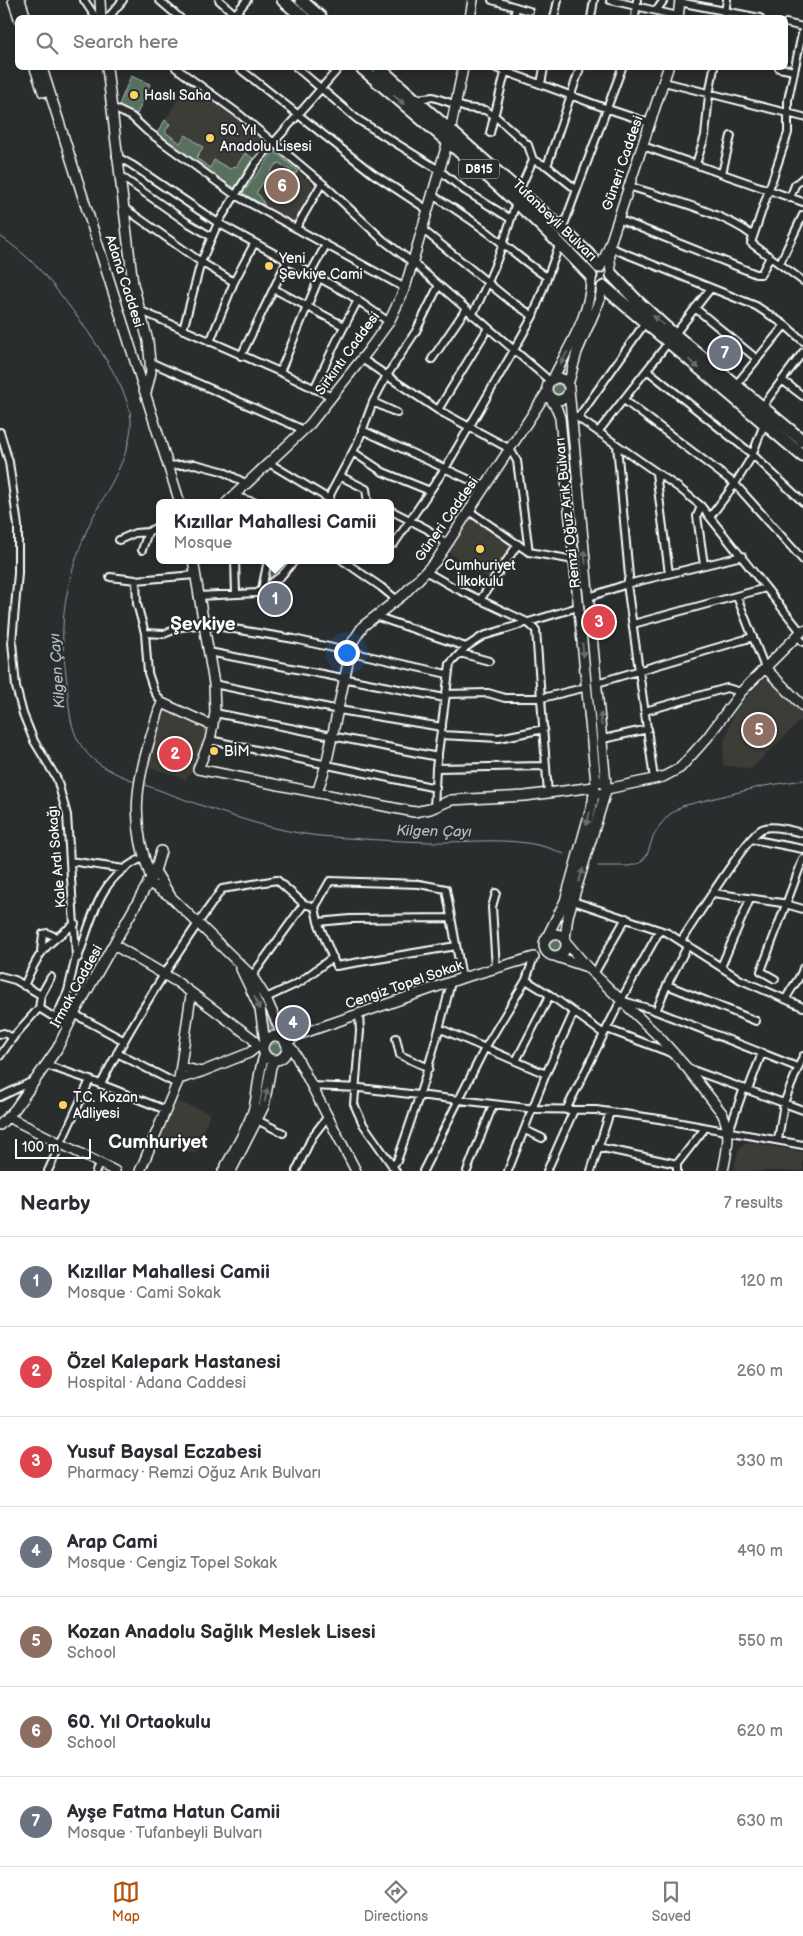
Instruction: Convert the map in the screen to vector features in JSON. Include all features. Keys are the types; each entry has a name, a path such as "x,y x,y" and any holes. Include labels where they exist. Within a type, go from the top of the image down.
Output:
{"highway":[{"path":"283,0 300,15"},
{"path":"300,0 318,15"},
{"name":"Tufanbeyli Bulvarı","path":"365,70 449,136 517,197 560,243 596,272"},
{"name":"Tufanbeyli Bulvarı","path":"381,70 415,99 449,136"},
{"name":"Tufanbeyli Bulvarı","path":"517,197 562,230 588,254 596,272 597,286 603,287 645,323 671,338 736,385 803,441"},
{"name":"Tufanbeyli Bulvarı","path":"596,272 607,268 671,338 764,424 803,456"},
{"path":"603,287 610,283 612,274"}],"main road":[{"path":"13,0 18,15"},
{"path":"20,0 25,15"},
{"path":"100,0 101,15"},
{"path":"470,15 473,0"},
{"path":"678,15 680,1"},
{"path":"36,70 142,394 154,422"},
{"name":"Adana Caddesi","path":"43,70 179,499"},
{"path":"107,70 116,156 133,284 148,341 151,372 146,394"},
{"name":"Sırkıntı Caddesi","path":"230,499 304,430 362,359 388,322 404,288 440,170 463,70"},
{"name":"Güneri Caddesi","path":"317,793 333,737 352,643 360,630 397,600 427,572 548,393 552,380 586,312 596,272 609,247 667,70"},
{"path":"609,247 612,274"},
{"path":"548,393 554,400 561,400 567,396 577,352 600,299 603,287"},
{"path":"135,358 150,359"},
{"path":"552,380 560,379 568,387"},
{"name":"Remzi Oğuz Arık Bulvarı","path":"557,957 566,949 567,922 606,788 574,415 568,387"},
{"name":"Remzi Oğuz Arık Bulvarı","path":"546,939 565,900 595,787 560,418 548,393"},
{"path":"194,564 214,684 215,713 210,740 198,769 414,812 434,808 450,800 548,794 595,787 600,794 606,788 663,777 680,768 707,738 741,692 801,635"},
{"path":"765,668 803,706"},
{"path":"213,726 162,702 142,765 136,803 143,858 151,877 252,976 266,998 286,1042 293,1050 356,1171"},
{"name":"Irmak Caddesi","path":"0,1124 8,1118 57,1049 74,1014 151,877 161,852"},
{"path":"151,877 171,897"},
{"path":"534,957 546,939 556,934 565,941 587,967 687,1068 722,1113 728,1132 723,1171"},
{"path":"546,939 544,947 547,954 587,967"},
{"path":"114,945 165,975 278,1059 287,1059 294,1064 309,1082"},
{"name":"Cengiz Topel Sokak","path":"263,1048 273,1036 286,1042 298,1035 462,978 547,954"},
{"path":"223,1171 252,1112 259,1087 263,1048 260,1009 240,966"},
{"path":"140,1171 178,1081 182,1067 191,994"},
{"path":"231,1171 264,1106 271,1067 286,1053 286,1042"},
{"path":"178,1081 263,1048"},
{"path":"182,1067 201,1072"},
{"path":"8,1118 60,1144 98,1167 115,1171"}],"street":[{"path":"84,0 94,15"},
{"path":"110,15 123,0"},
{"path":"159,0 176,15"},
{"path":"219,0 234,15"},
{"path":"236,15 247,0"},
{"path":"492,0 529,11"},
{"path":"555,15 558,0"},
{"path":"592,15 594,0"},
{"path":"610,0 637,3 671,15"},
{"path":"656,11 664,0"},
{"path":"724,15 727,0"},
{"path":"680,1 747,15"},
{"path":"515,15 516,7"},
{"path":"788,24 803,28 788,100 788,133 751,242 803,281"},
{"path":"182,70 274,142 322,183 383,240 412,262 472,315 552,380"},
{"path":"241,70 372,173 428,210"},
{"path":"299,70 357,119 440,170 464,190 511,219"},
{"path":"183,330 201,262 218,223 254,164 337,70"},
{"path":"490,134 506,70"},
{"path":"508,70 571,96 650,123"},
{"path":"541,84 544,70"},
{"path":"547,166 579,70"},
{"path":"562,230 621,70"},
{"path":"696,164 705,136 714,70"},
{"path":"788,70 794,71"},
{"path":"664,82 709,95 803,117"},
{"path":"415,99 427,96 466,108 485,110 495,116 528,145 533,160 517,197 503,243 487,281 487,288 472,315"},
{"path":"111,107 132,117 147,131 236,194 404,288"},
{"path":"722,173 731,136"},
{"path":"643,146 803,202"},
{"path":"116,156 218,223 358,300 388,322"},
{"path":"533,160 547,166 577,190"},
{"path":"119,175 185,221 212,237"},
{"path":"790,198 795,185 803,178"},
{"path":"296,228 322,183"},
{"path":"629,186 680,202 732,222 752,235"},
{"path":"432,195 461,213 547,277"},
{"path":"123,207 201,262 234,282"},
{"path":"780,263 803,215"},
{"path":"618,219 756,274 761,274 765,270 770,257"},
{"path":"422,230 508,300 533,316"},
{"path":"394,544 446,467 533,316 560,243"},
{"path":"210,342 234,282 254,244"},
{"path":"310,274 326,245"},
{"path":"609,247 756,306 785,325 803,341"},
{"path":"240,356 287,261"},
{"path":"280,372 319,278"},
{"path":"329,499 386,376 416,331 439,285"},
{"path":"274,288 344,326"},
{"path":"598,432 711,288"},
{"path":"314,389 358,300"},
{"path":"695,308 757,359"},
{"path":"432,359 466,309"},
{"path":"139,310 332,397"},
{"path":"645,323 574,415 679,488 701,506 742,556 801,635"},
{"path":"736,385 785,325"},
{"path":"438,410 488,328"},
{"path":"762,407 803,352"},
{"path":"150,359 304,430"},
{"path":"362,359 438,410 510,449 517,461 529,552"},
{"path":"647,370 752,454 803,502"},
{"path":"782,380 803,396"},
{"path":"624,400 735,484 803,560"},
{"path":"373,402 398,413"},
{"path":"710,517 735,484 752,454 764,424"},
{"path":"362,430 446,467 485,487"},
{"name":"Kale Ardı Sokağı","path":"0,432 9,462 18,526 18,573 12,642 16,687 31,734 57,779 66,815 77,944 75,969 68,992 56,1018"},
{"path":"616,445 629,576 627,584 654,779"},
{"path":"352,452 383,472 430,491"},
{"path":"269,463 325,499"},
{"path":"167,466 195,464 222,471 247,484"},
{"path":"656,473 669,574"},
{"path":"340,476 366,489 367,499"},
{"path":"233,496 243,499"},
{"path":"701,506 698,516 704,565"},
{"path":"469,511 529,552 574,560"},
{"path":"394,512 427,529 447,545"},
{"path":"119,540 135,532 148,532 156,527"},
{"path":"142,550 148,532"},
{"path":"480,600 518,544"},
{"path":"589,597 627,584 742,556"},
{"path":"235,564 236,594"},
{"path":"262,589 267,564"},
{"path":"198,596 257,593 280,576 291,564"},
{"path":"348,564 382,587 397,600"},
{"path":"427,572 453,588 527,622 536,630 548,794"},
{"path":"110,576 136,580 195,575"},
{"path":"136,580 137,604 145,633 148,673 154,690 162,702"},
{"path":"633,624 766,588"},
{"path":"737,597 765,668"},
{"path":"434,808 436,768 447,674 450,664 466,647 483,636 578,606"},
{"path":"375,616 466,647"},
{"path":"145,633 164,634 181,627 204,624 294,639 447,674"},
{"path":"597,683 640,672 753,637"},
{"path":"209,652 345,680 445,696 488,693 505,698 542,698 587,687"},
{"path":"460,653 489,661"},
{"path":"214,684 339,710 442,728"},
{"path":"645,711 727,688 741,692"},
{"path":"215,713 438,757"},
{"path":"441,735 499,738 544,729"},
{"path":"603,739 648,729"},
{"path":"210,740 436,788"},
{"path":"436,768 546,766"},
{"path":"681,941 750,839 758,831 769,827 803,833"},
{"path":"750,839 803,850"},
{"path":"75,969 100,895 124,869 143,858"},
{"path":"775,979 761,971 803,859"},
{"path":"70,861 124,869"},
{"path":"101,1084 123,1040 222,889 277,880 304,904 315,907"},
{"path":"456,946 336,966 318,922 315,907 330,881 419,884 446,889 462,978"},
{"path":"496,893 492,907 496,968"},
{"path":"713,893 803,909"},
{"path":"722,967 750,899"},
{"path":"573,901 660,930 688,945 741,980 803,1007"},
{"path":"252,976 304,904"},
{"path":"318,922 350,919 451,918"},
{"path":"594,974 626,918"},
{"path":"41,951 56,937 75,924"},
{"path":"566,1110 621,1000 660,930"},
{"path":"24,986 41,951 43,934 47,933 56,937"},
{"path":"656,1011 688,945"},
{"path":"266,998 300,982 333,957"},
{"path":"424,1171 486,1048 526,980 534,957"},
{"path":"786,999 800,978 803,968"},
{"path":"0,976 15,980 41,995"},
{"path":"0,1056 39,1008 41,995 51,978"},
{"path":"526,980 606,1032 675,1055"},
{"path":"394,1169 429,1068 451,982"},
{"path":"667,985 756,1021"},
{"path":"516,1061 550,995"},
{"path":"621,1000 656,1011 797,1067"},
{"path":"39,1008 68,1026"},
{"path":"508,1171 546,1074 574,1012"},
{"path":"74,1014 123,1040"},
{"path":"359,1014 360,1031 354,1104 363,1124 394,1169"},
{"path":"440,1029 546,1074"},
{"path":"0,1034 4,1033 13,1038"},
{"path":"396,1038 400,1055 429,1068"},
{"path":"117,1053 178,1081"},
{"path":"728,1132 762,1053"},
{"path":"778,1140 784,1103 803,1056"},
{"path":"46,1066 101,1084 166,1110"},
{"path":"687,1068 803,1110"},
{"path":"2,1094 37,1078"},
{"path":"48,1171 90,1080"},
{"path":"309,1082 533,1109 610,1112 803,1145"},
{"path":"467,1171 494,1105"},
{"path":"548,1171 574,1110"},
{"path":"591,1171 610,1112"},
{"path":"296,1171 312,1137 328,1116"},
{"path":"257,1120 283,1132"},
{"path":"598,1147 677,1168 705,1128"},
{"path":"525,1130 542,1138"}],"shaded area":[{"name":"50. Yıl Anadolu Lisesi","path":"189,82 265,142 235,188 156,135"},
{"path":"274,151 317,188 295,223 243,193"},
{"name":"Cumhuriyet İlkokulu","path":"471,516 513,545 491,580 448,552"},
{"path":"769,677 803,714 803,718 751,769 723,765 724,743 733,715 740,704 765,678"},
{"path":"164,711 207,728 205,743 193,770 185,779 146,766"},
{"path":"174,1100 210,1113 195,1154 159,1140"},
{"path":"748,1142 803,1152 803,1171 734,1171 737,1154 742,1145"}],"green space":[{"name":"Haslı Saha","path":"131,76 150,84 137,114 118,107"},
{"path":"165,120 170,124 165,132 180,143 186,135 203,147 196,158 210,168 214,160 230,169 233,166 236,167 245,153 254,159 235,188 208,172 156,135"},
{"path":"274,151 298,171 296,174 279,163 275,165 256,193 260,196 265,206 243,193"},
{"path":"595,286 601,290 566,376 562,374 591,308"},
{"path":"556,385 560,385 563,390 562,394 556,395 553,392 553,388"},
{"path":"565,420 568,420 602,775 599,776"},
{"path":"269,564 288,564 286,568 265,585"},
{"path":"555,940 561,946 555,952 549,946"},
{"path":"249,977 279,1034 269,1035 266,1014"},
{"path":"270,1043 280,1044 282,1046 281,1051 276,1055 268,1054 266,1049"}],"waterway":[{"name":"Kilgen Çayı","path":"0,236 35,265 65,300 109,364 128,404 131,420 130,435 121,464 92,518 77,555 65,603 63,641 70,717 78,741 100,765 136,782"},
{"name":"Kilgen Çayı","path":"598,866 629,866 640,863 647,855 653,837 660,825 669,815 682,806 764,786 803,780"},
{"name":"Kilgen Çayı","path":"142,784 230,815 298,833 403,841 515,842 532,844 564,854"}],"place":[{"name":"Haslı Saha","path":"134,95"},
{"name":"50. Yıl Anadolu Lisesi","path":"210,138"},
{"name":"60. Yıl Ortaokulu","path":"282,186"},
{"name":"Yeni Şevkiye Cami","path":"269,266"},
{"name":"Ayşe Fatma Hatun Camii","path":"725,353"},
{"name":"Cumhuriyet İlkokulu","path":"480,549"},
{"name":"Kızıllar Mahallesi Camii","path":"275,599"},
{"name":"Yusuf Baysal Eczabesi","path":"599,622"},
{"name":"Kozan Anadolu Sağlık Meslek Lisesi","path":"759,730"},
{"name":"BİM","path":"214,751"},
{"name":"Özel Kalepark Hastanesi","path":"175,754"},
{"name":"Arap Cami","path":"293,1023"},
{"name":"T.C. Kozan Adliyesi","path":"63,1105"}],"district":[{"name":"Şevkiye","path":"203,623"},
{"name":"Cumhuriyet","path":"158,1141"}]}
